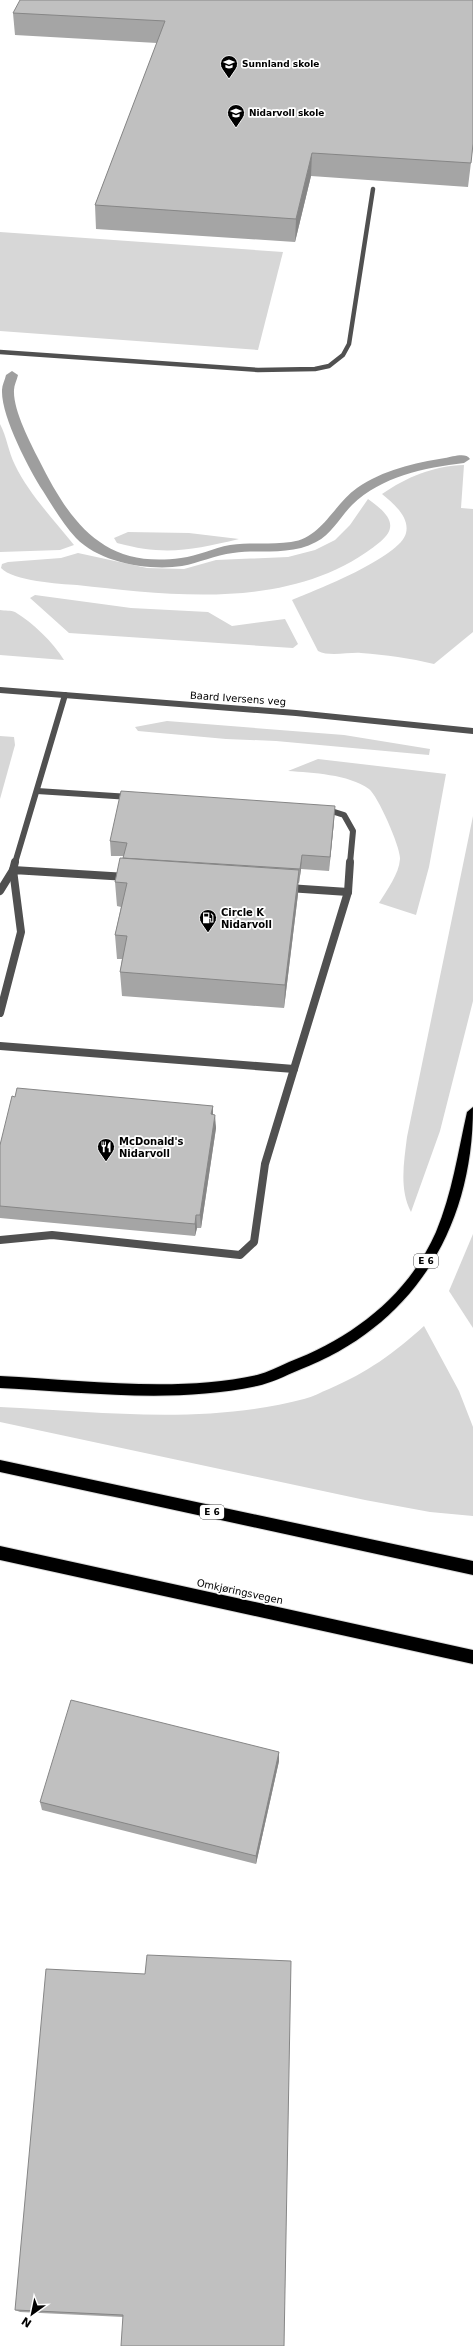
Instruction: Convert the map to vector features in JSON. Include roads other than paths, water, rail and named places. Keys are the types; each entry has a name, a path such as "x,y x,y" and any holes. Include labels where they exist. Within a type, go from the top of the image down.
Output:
{"highway":[{"name":"E 6","path":"0,1382 180,1389 256,1380 320,1358 358,1335 397,1302 420,1273 441,1233 453,1199 472,1117"},
{"name":"E 6","path":"0,1466 473,1568"},
{"name":"Omkjøringsvegen","path":"0,1553 473,1657"}],"street":[{"path":"0,352 258,370 315,369 329,366 343,356 348,344 373,189"},
{"name":"Baard Iversens veg","path":"0,690 257,709 401,722 473,731"},
{"path":"0,891 13,870 65,695"},
{"path":"37,791 138,798"},
{"path":"0,1240 52,1235 240,1255 254,1242 265,1164 348,892 353,832 344,815 317,809"},
{"path":"13,870 132,878"},
{"path":"0,1013 21,932 13,870"},
{"path":"284,888 348,892"},
{"path":"0,1046 294,1069"}],"waterway":[{"path":"12,375 8,392 13,415 23,441 47,487 70,522 86,540 106,552 145,562 181,562 230,549 283,547 303,544 323,532 348,502 361,491 374,483 402,471 432,463 464,459"}],"place":[{"name":"Sunnland skole","path":"229,79"},
{"name":"Nidarvoll skole","path":"236,128"},
{"name":"Circle K Nidarvoll","path":"208,933"},
{"name":"McDonald's Nidarvoll","path":"106,1162"}]}
